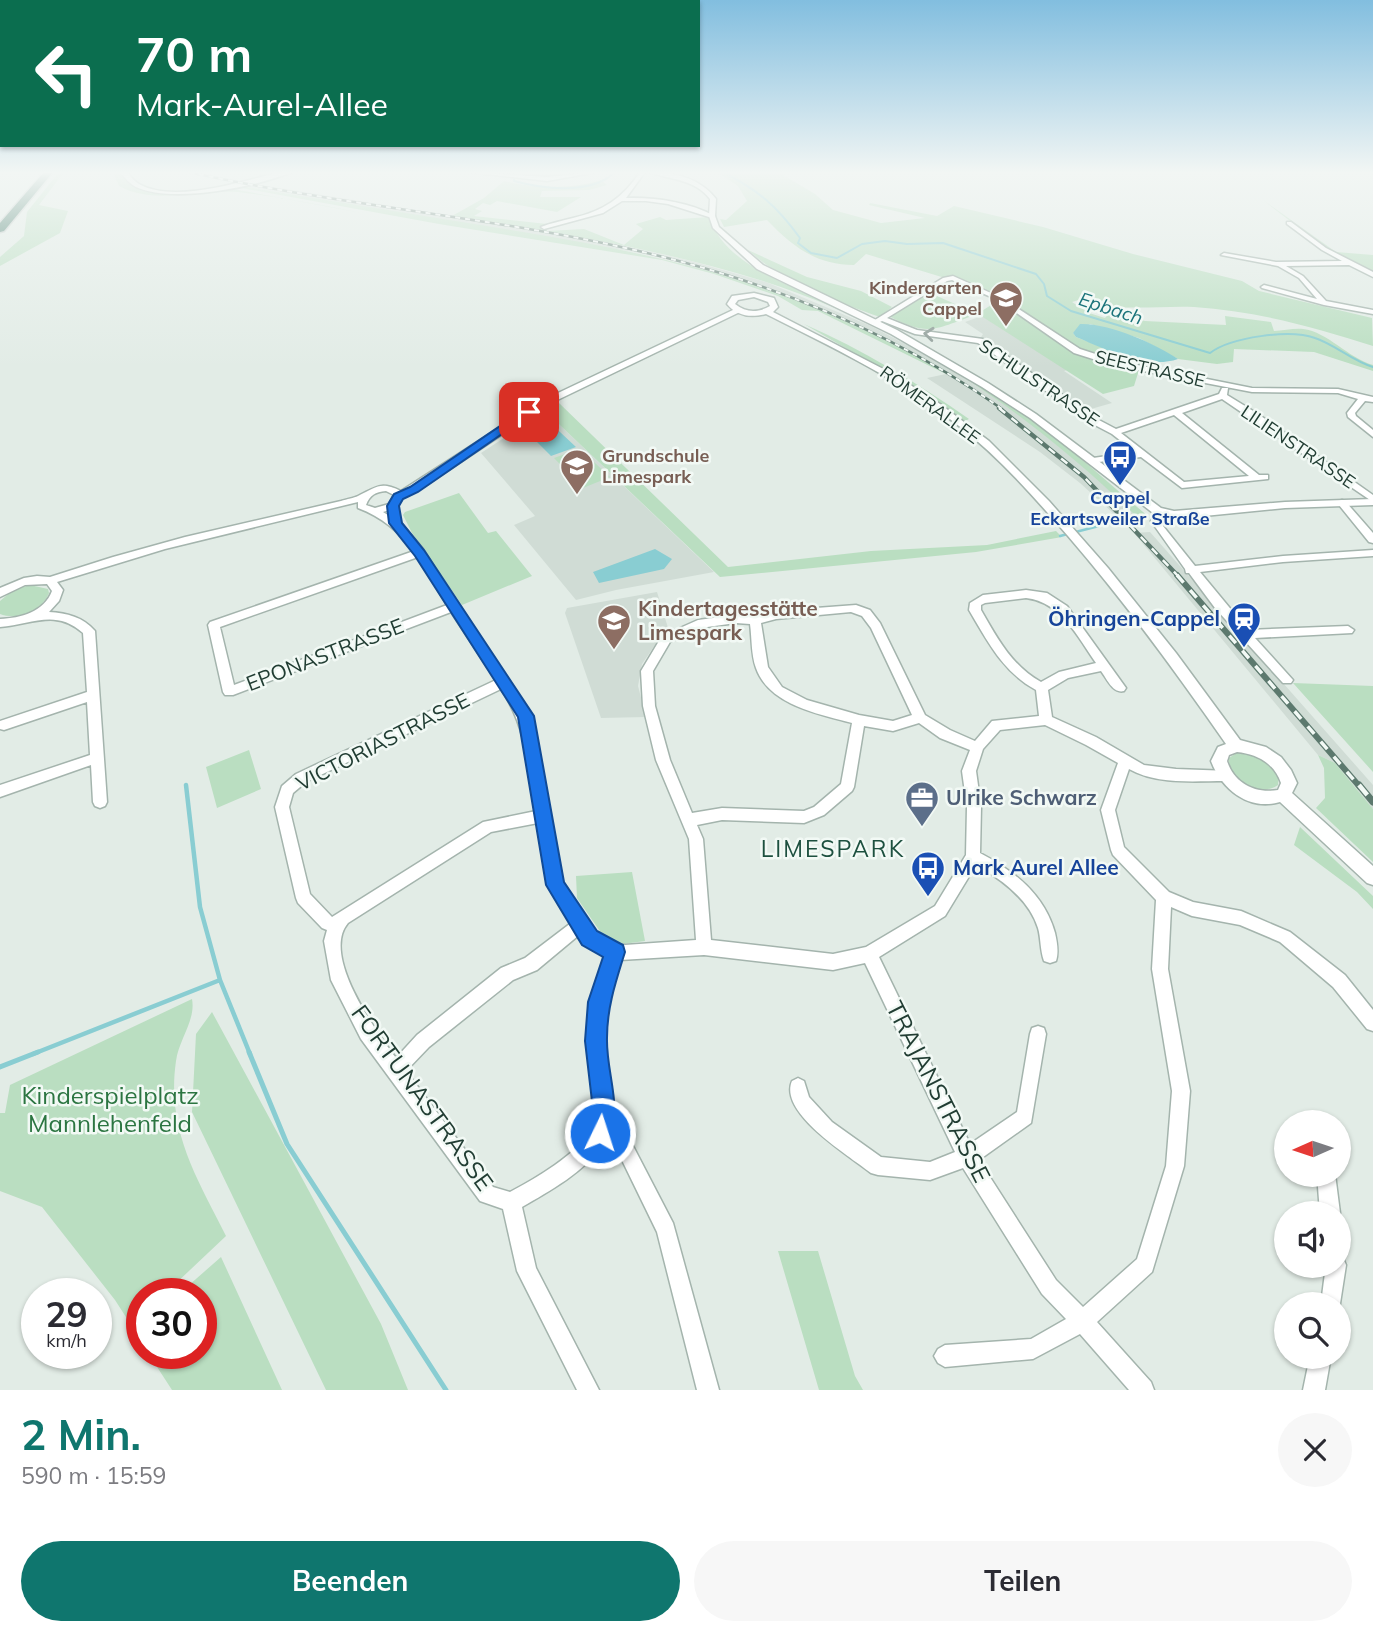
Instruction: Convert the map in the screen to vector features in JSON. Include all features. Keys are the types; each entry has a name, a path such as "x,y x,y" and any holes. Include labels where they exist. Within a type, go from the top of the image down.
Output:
{"street":[{"path":"725,237 738,250 784,280 878,321 985,385 1160,512 1185,514 1373,501"},
{"path":"1308,237 1324,249 1373,275"},
{"path":"1224,255 1276,264 1351,263"},
{"path":"1276,264 1300,277 1324,303"},
{"name":"SEESTRASSE","path":"878,321 946,279 953,278 1000,299 1077,351 1115,363 1227,387 1269,391 1338,391 1368,399"},
{"path":"1264,287 1324,303 1373,312"},
{"path":"375,511 426,481 542,404 738,312 766,312 774,303 754,295 740,296 732,301 732,307 738,312"},
{"name":"RÖMERALLEE","path":"766,312 866,360 962,424 1026,482 1081,543 1200,694 1236,746"},
{"name":"SCHULSTRASSE","path":"878,321 922,334 965,337 980,341 1094,421 1115,432"},
{"path":"1115,432 1223,396 1227,387"},
{"name":"LILIENSTRASSE","path":"1223,396 1373,501"},
{"path":"1368,399 1351,413 1352,417 1373,434"},
{"path":"1115,432 1182,485 1260,477 1177,413"},
{"path":"1093,461 1141,454"},
{"path":"0,593 27,581 54,585 90,567 233,528 362,503 375,489 395,497"},
{"path":"395,497 396,523"},
{"path":"362,503 396,523 420,553 526,716 555,885 579,926 590,938 615,952 704,947 834,962 869,954 940,911 973,856 974,807 969,771 977,747 996,726 1046,720 1091,741 1125,763 1142,770 1176,775 1224,775"},
{"path":"1342,503 1373,540"},
{"path":"1160,512 1156,521 1158,527 1190,570 1287,680"},
{"name":"EPONASTRASSE","path":"420,553 214,625 229,692 454,607"},
{"path":"1190,570 1283,559 1373,553"},
{"path":"34,615 52,603 54,585"},
{"path":"1042,688 1026,680 1010,666 975,610 976,603 983,599 1026,594 1043,596 1063,609 1120,688"},
{"path":"52,603 89,631 100,802"},
{"path":"704,947 701,878 696,839 663,760 649,706 647,671 666,639 698,624 736,619 755,621 776,615 852,608 866,613 876,626 920,718 944,734 977,747"},
{"path":"1,623 34,615 68,617"},
{"path":"755,621 762,667 778,690 803,704 859,720 893,726 920,718"},
{"path":"1246,634 1348,630"},
{"path":"1042,688 1064,673 1104,666"},
{"name":"VICTORIASTRASSE","path":"336,926 327,923 303,898 282,807 287,790 301,778 504,682"},
{"path":"1042,688 1046,720"},
{"path":"4,724 93,695"},
{"path":"689,820 736,814 804,817 820,811 847,787 859,720"},
{"path":"1236,746 1260,751 1281,766 1289,783 1283,795 1268,799 1258,797 1239,789 1224,775 1220,768 1220,755 1229,747 1236,746"},
{"path":"0,791 97,758"},
{"path":"1125,763 1108,810 1118,850 1164,897 1192,909 1241,918 1285,937 1339,981 1373,1023"},
{"path":"1283,795 1373,877"},
{"path":"336,926 348,915 488,827 544,816"},
{"path":"973,856 1006,873 1040,911 1050,937 1050,955"},
{"path":"945,1356 1033,1349 1083,1321 1145,1265 1175,1166 1181,1091 1160,969 1164,897"},
{"name":"FORTUNASTRASSE","path":"336,926 332,941 338,980 367,1032 487,1194 511,1202 534,1190 590,1148 600,1133"},
{"path":"396,1070 423,1041 508,974 531,964 579,926"},
{"path":"615,952 598,1002 596,1041 604,1110 600,1133 626,1150 666,1230 708,1390"},
{"name":"TRAJANSTRASSE","path":"869,954 967,1157 1049,1287 1083,1321 1143,1390"},
{"path":"798,1087 802,1102 826,1128 878,1166 930,1171 967,1157 1025,1117 1038,1034"},
{"path":"511,1202 527,1271 589,1390"},
{"path":"1314,1390 1318,1369"}],"shaded area":[{"path":"544,237 589,238 691,261 766,282 871,326 937,361 1035,426 1095,476 1140,520 1124,523 1080,483 1040,452 927,378 946,374 858,326 794,298 692,265"},
{"path":"1007,307 1092,362 1064,371 1112,403 1084,411 980,339 983,334 965,322"},
{"name":"Grundschule Limespark","path":"545,411 714,572 576,600 514,525 535,516 481,453"},
{"path":"1150,532 1373,785 1373,809 1335,763 1318,755 1134,533"},
{"name":"Kindertagesstätte Limespark","path":"657,592 669,631 659,639 642,664 638,686 646,717 601,718 565,613 567,608"}],"green space":[{"path":"23,237 53,237 0,266 0,257"},
{"path":"519,237 554,237 623,250 690,266 781,293 879,336 948,375 818,311 802,310 778,296 662,260"},
{"path":"575,237 604,237 624,245 634,237 720,237 742,260 758,270 904,340 979,383 1042,427 1149,517 1140,520 1099,481 1012,410 917,349 868,323 763,281 687,260"},
{"path":"1076,237 1242,281 1259,291 1372,318 1373,346 1307,326 1240,312 1194,307 1106,306 1082,299 1072,302 1089,313 1105,318 1109,313 1145,321 1226,325 1225,316 1271,322 1274,331 1303,329 1321,335 1373,365 1373,371 1314,352 1234,349 1233,362 1217,364 1178,359 1139,338 1090,324 1073,333 1076,337 1129,358 1149,360 1141,369 1078,350 1002,299 953,277 945,278 866,254 854,265 828,262 795,246 786,238"},
{"path":"1311,237 1315,237 1336,252 1373,255 1373,274 1325,248"},
{"path":"748,250 807,277 861,291 892,307 880,317 846,304 777,272"},
{"path":"926,291 977,314 999,300 1076,351 1139,370 1134,386 1103,394 978,314 932,329 913,327 887,315"},
{"path":"804,324 889,367 969,419 963,422 880,368"},
{"path":"559,403 728,567 871,551 987,545 1056,531 1062,537 976,552 720,577 545,411"},
{"path":"580,449 610,477 583,488 554,458"},
{"path":"459,493 488,533 496,531 532,576 462,605 412,533 403,515"},
{"path":"30,585 48,589 49,593 41,605 22,615 0,614 0,601 13,590"},
{"path":"1293,683 1373,686 1373,772"},
{"path":"249,750 261,789 217,808 206,767"},
{"path":"1238,752 1262,757 1279,774 1278,785 1262,790 1239,780 1233,774 1229,758"},
{"path":"1318,755 1335,763 1373,809 1373,862 1316,808 1325,798 1324,768"},
{"path":"1300,827 1373,896 1373,909 1357,892 1294,845"},
{"path":"632,872 645,941 615,945 606,940 577,898 576,876"},
{"name":"Kinderspielplatz Mannlehenfeld","path":"192,999 192,1014 176,1061 176,1109 186,1153 226,1236 182,1278 126,1278 126,1317 112,1296 112,1278 98,1278 42,1207 0,1191 0,1113 5,1113 10,1085"},
{"path":"212,1012 381,1324 408,1390 326,1390 192,1112 196,1034"},
{"path":"778,1251 818,1251 855,1376 863,1390 819,1390"},
{"path":"221,1257 282,1390 172,1390 158,1369 217,1369 217,1278 197,1278"}],"water":[{"path":"1080,324 1104,327 1131,335 1178,359 1153,362 1126,357 1076,337 1073,333"},
{"path":"545,418 576,447 551,456 525,430"},
{"path":"655,549 672,559 664,569 599,583 593,572"}],"waterway":[{"name":"Epbach","path":"799,237 798,243 811,253 837,258 862,244 885,241 907,244 943,243 1036,274 1044,284 1047,296 1071,311 1210,353 1220,347 1261,336 1304,335 1323,341 1373,367"},
{"path":"1060,536 1099,526"},
{"path":"186,785 200,907 220,980"},
{"path":"33,1054 220,980"},
{"path":"220,980 250,1054"},
{"path":"0,1067 38,1052"},
{"path":"249,1052 287,1144 446,1390"}],"railway":[{"path":"569,237 719,272 804,302 886,339 1002,409"},
{"path":"999,408 1084,477 1178,576"},
{"path":"1177,575 1360,787"},
{"path":"1359,785 1373,802"}],"place":[{"name":"Kindergarten Cappel","path":"1006,328"},
{"name":"Cappel Eckartsweiler Straße","path":"1120,487"},
{"name":"Grundschule Limespark","path":"577,496"},
{"name":"Öhringen-Cappel","path":"1244,649"},
{"name":"Kindertagesstätte Limespark","path":"614,651"},
{"name":"Ulrike Schwarz","path":"922,828"},
{"name":"Mark Aurel Allee","path":"928,898"}],"district":[{"name":"LIMESPARK","path":"833,849"}],"route":[{"path":"529,412 414,489 399,496 393,506 396,523 420,553 476,643 519,702 526,716 555,885 579,926 590,938 615,952 598,1002 596,1041 604,1110 600,1133"}]}
